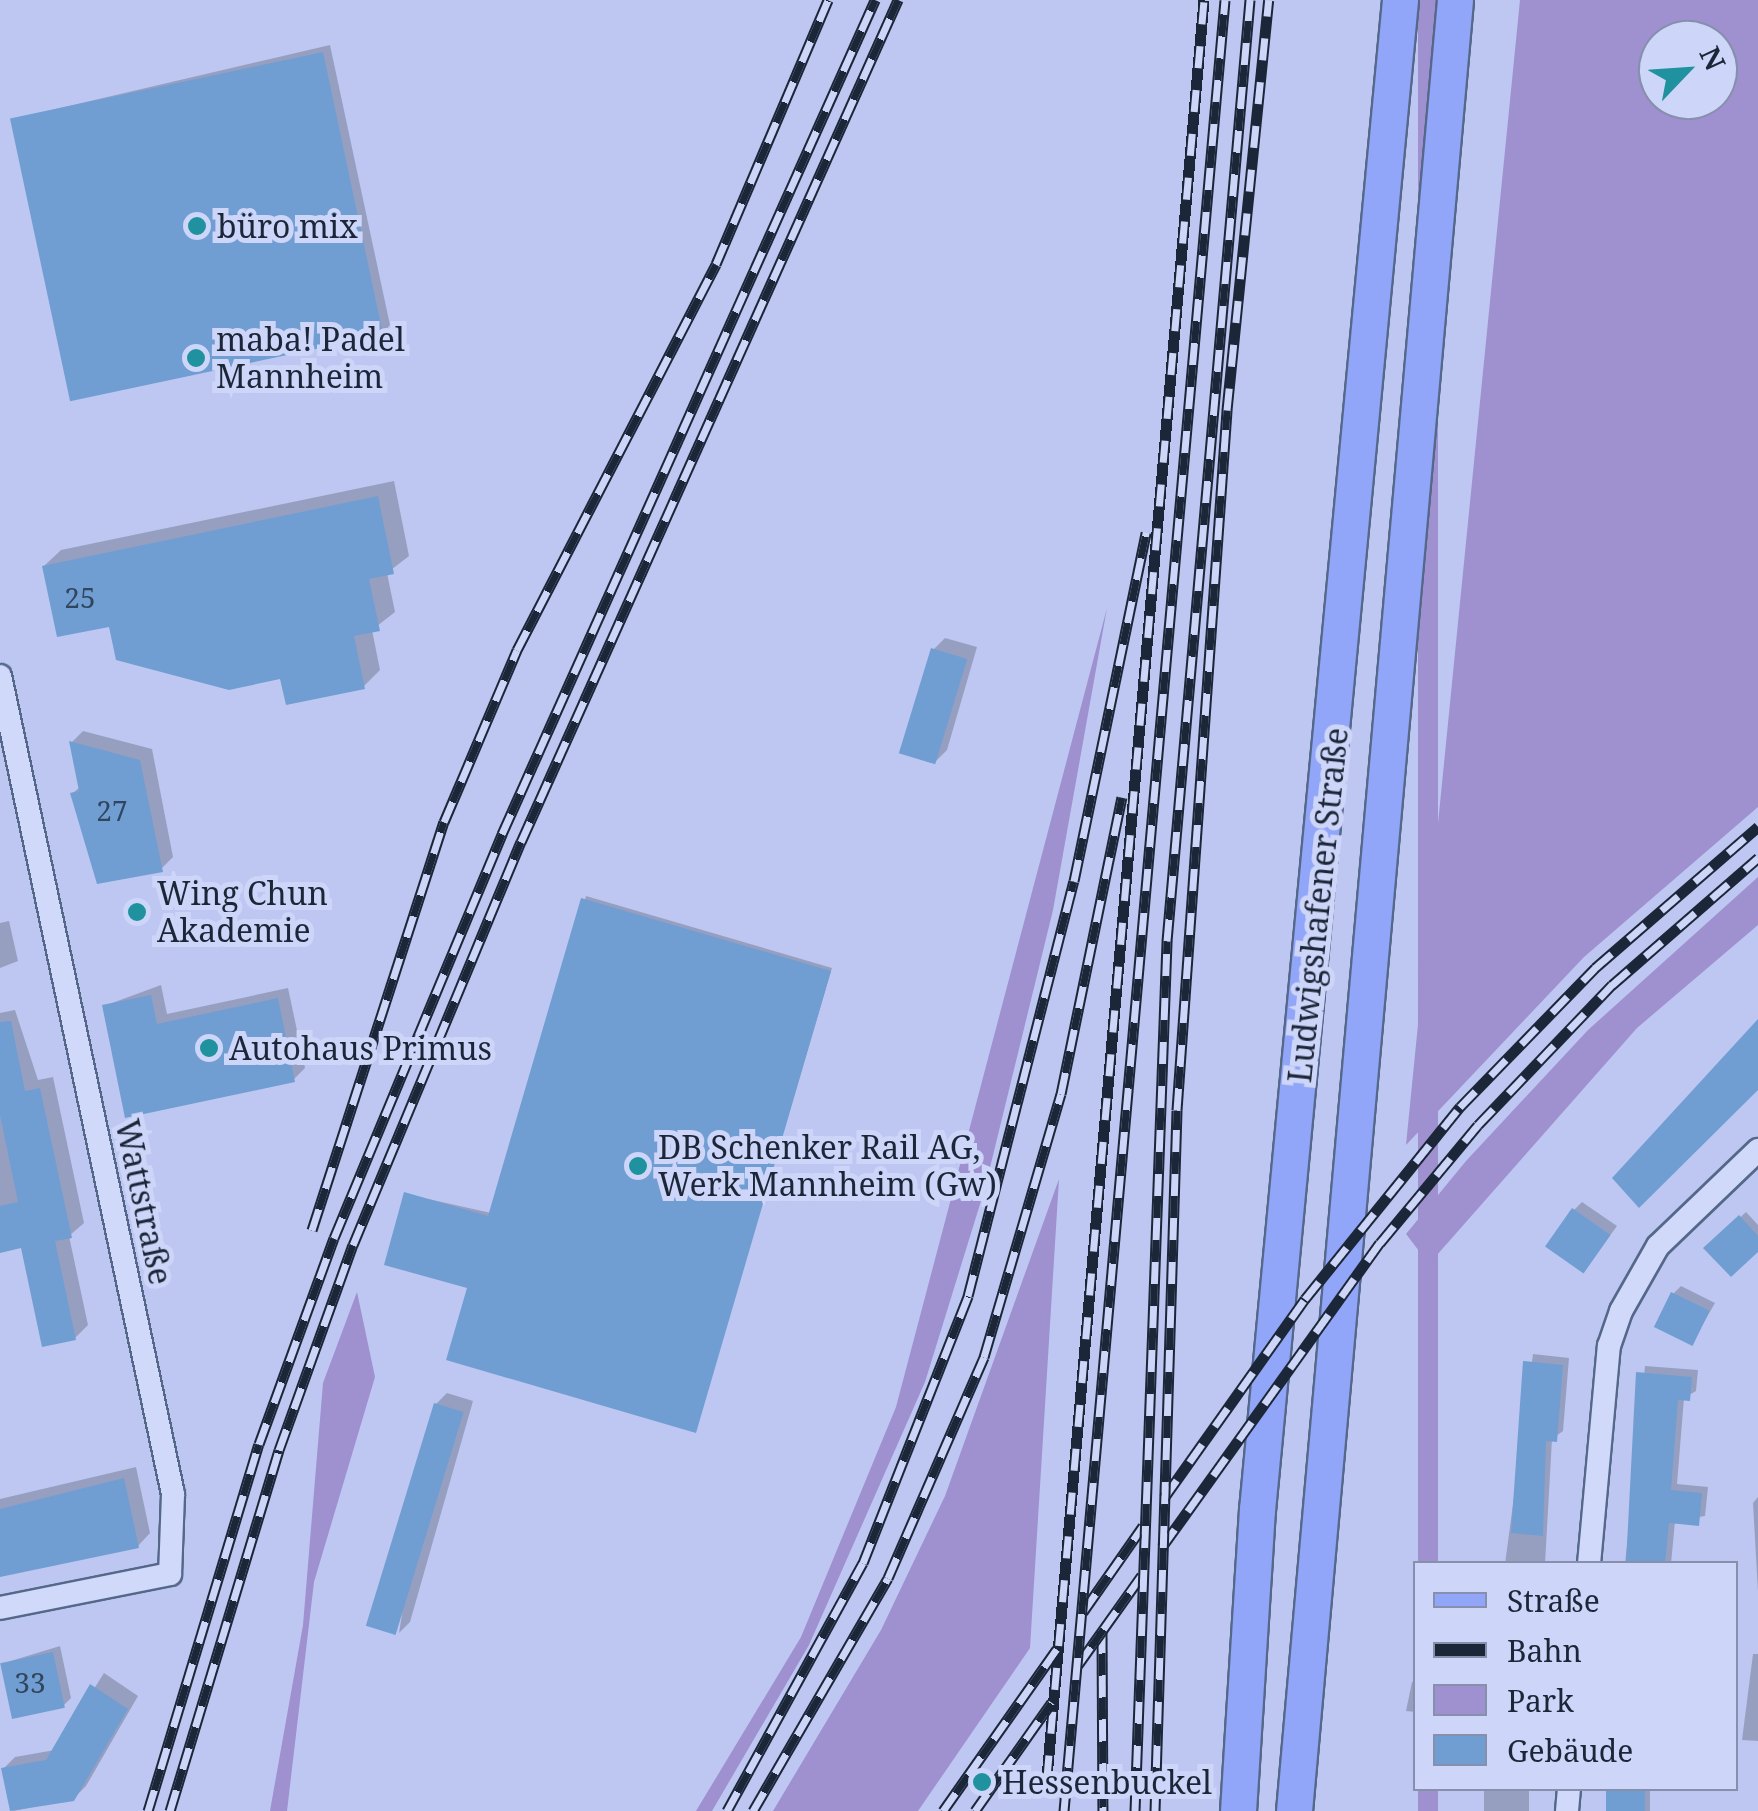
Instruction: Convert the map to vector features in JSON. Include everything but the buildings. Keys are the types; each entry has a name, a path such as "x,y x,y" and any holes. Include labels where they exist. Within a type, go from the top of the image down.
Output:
{"main road":[{"name":"Ludwigshafener Straße","path":"1238,1811 1258,1510 1400,0"},
{"name":"Ludwigshafener Straße","path":"1294,1811 1455,0"}],"street":[{"name":"Wattstraße","path":"0,1608 170,1574 173,1494 1,682"},
{"path":"1589,1561 1608,1346 1621,1310 1658,1246 1758,1150"}],"green space":[{"path":"1418,0 1438,0 1438,1561 1418,1561"},
{"path":"1520,0 1758,0 1758,807 1584,957 1406,1145"},
{"path":"1107,608 1053,910 985,1188 925,1382 809,1645 712,1811 696,1811 801,1637 896,1407"},
{"path":"1758,877 1758,925 1637,1028 1429,1264 1406,1234 1466,1161 1588,1030"},
{"path":"1059,1179 1030,1648 918,1811 773,1811 881,1630 945,1496"},
{"path":"357,1292 375,1377 314,1582 287,1811 270,1811 303,1625 323,1383"},
{"path":"1418,1791 1438,1791 1438,1811 1418,1811"}],"railway":[{"path":"312,1230 444,822 517,650 716,264 828,0"},
{"path":"148,1811 259,1444 334,1238 502,834 875,0"},
{"path":"170,1811 279,1450 353,1245 521,842 898,0"},
{"path":"1047,1777 1204,0"},
{"path":"1064,1811 1225,0"},
{"path":"1135,1811 1167,941 1250,0"},
{"path":"1155,1811 1177,1110 1227,410 1269,0"},
{"path":"727,1811 863,1563 968,1296 1074,881 1146,532"},
{"path":"753,1811 888,1578 984,1357 1061,1094 1122,797"},
{"path":"1164,1498 1305,1299 1460,1107 1595,968 1758,827"},
{"path":"1162,1547 1380,1243 1478,1125 1612,985 1758,858"},
{"path":"1083,1612 1143,1526"},
{"path":"1078,1665 1142,1575"},
{"path":"1102,1631 1103,1811"},
{"path":"943,1811 1057,1649"},
{"path":"975,1811 1052,1702"}],"place":[{"name":"büro mix","path":"197,226"},
{"name":"maba! Padel Mannheim","path":"196,358"},
{"name":"Wing Chun Akademie","path":"137,912"},
{"name":"Autohaus Primus","path":"209,1048"},
{"name":"DB Schenker Rail AG, Werk Mannheim (Gw)","path":"638,1166"},
{"name":"Hessenbuckel","path":"982,1782"}]}
